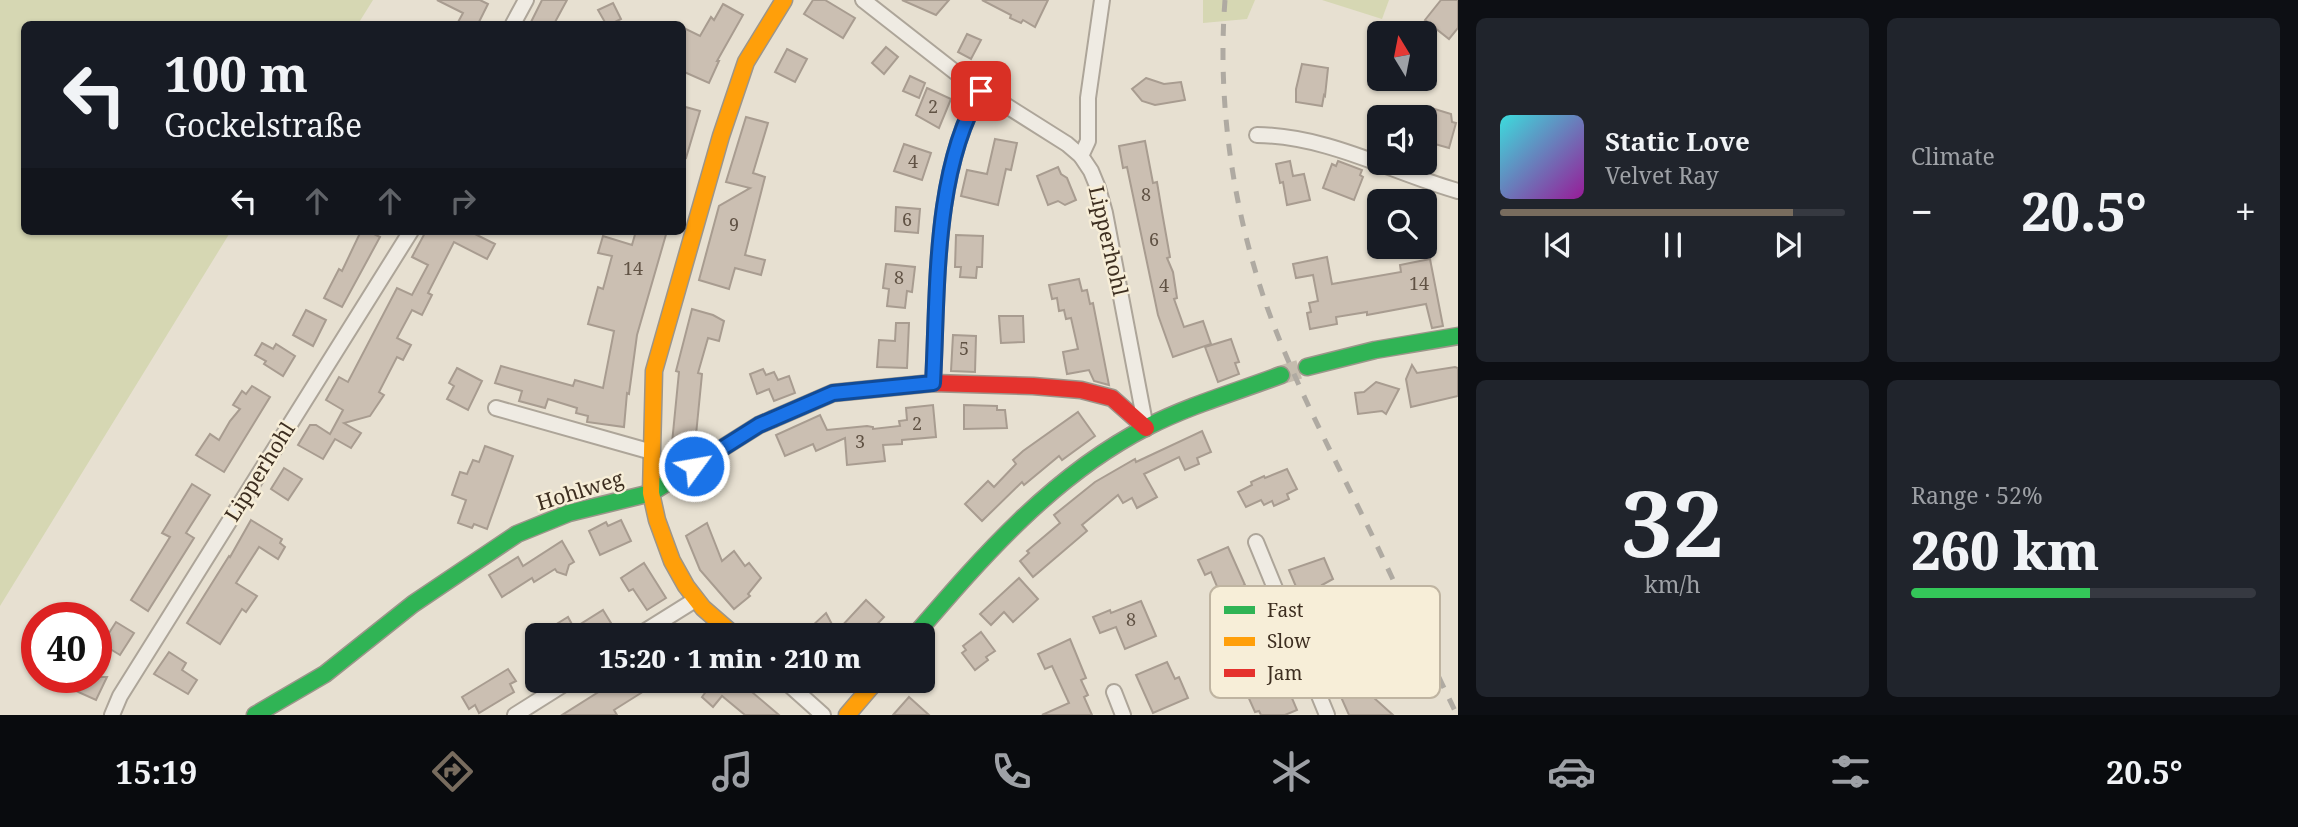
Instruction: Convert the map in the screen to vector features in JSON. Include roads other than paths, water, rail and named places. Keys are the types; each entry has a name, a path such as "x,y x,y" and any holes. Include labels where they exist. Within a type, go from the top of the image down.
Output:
{"street":[{"path":"515,21 526,0"},
{"path":"721,623 695,600 665,547 651,493 654,371 746,62 785,0"},
{"name":"Lipperhohl","path":"863,0 981,91 1053,135 1081,156 1091,171 1105,213 1146,428"},
{"path":"1081,156 1087,141 1088,98 1102,0"},
{"path":"933,383 944,208 952,159 973,104 981,91"},
{"path":"1257,135 1284,135 1344,150 1458,191"},
{"name":"Lipperhohl","path":"112,715 127,684 408,235"},
{"path":"1307,367 1375,350 1458,336"},
{"path":"925,623 984,555 1030,510 1073,474 1146,428 1281,375"},
{"name":"Hohlweg","path":"255,715 325,674 413,604 517,534 569,513 651,493 759,425 833,393 933,383 1081,390 1112,398 1146,428"},
{"path":"496,408 652,452"},
{"path":"1256,542 1274,586"},
{"path":"658,623 695,600"},
{"path":"1114,692 1123,715"},
{"path":"515,715 550,693"},
{"path":"798,693 823,715"},
{"path":"846,715 865,693"},
{"path":"1320,698 1327,715"}],"tunnel":[{"path":"1281,375 1307,367"}],"railway":[{"path":"1225,0 1223,78 1230,156 1255,270 1278,336 1303,393 1396,586"},
{"path":"1440,679 1457,715"}]}
